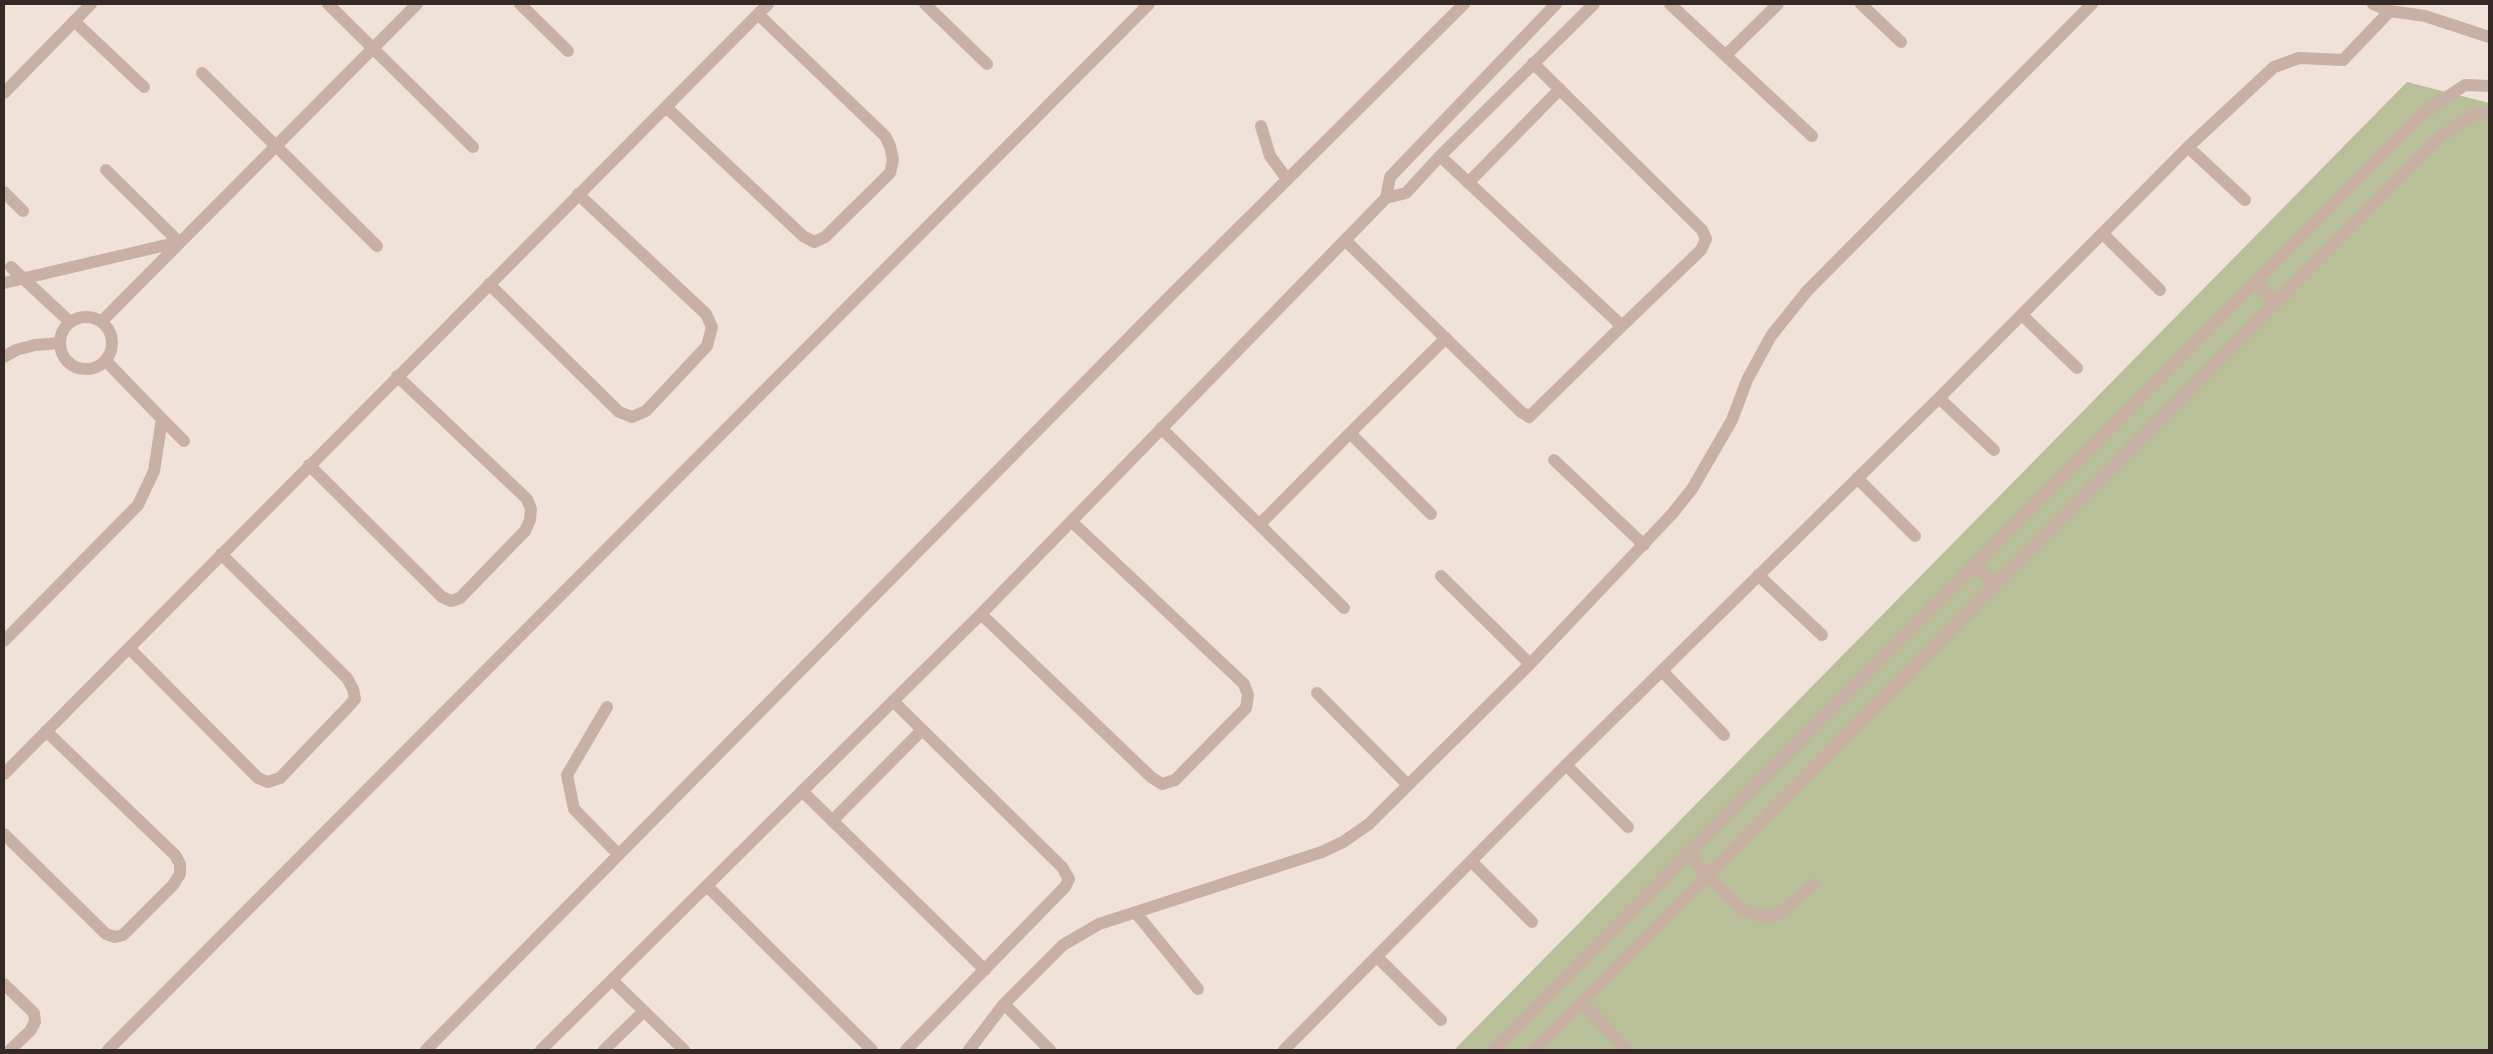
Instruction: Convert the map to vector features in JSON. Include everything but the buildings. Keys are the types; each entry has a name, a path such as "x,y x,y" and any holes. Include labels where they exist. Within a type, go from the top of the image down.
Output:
{"street":[{"path":"4,93 91,4"},
{"path":"328,4 473,147"},
{"path":"101,322 417,4"},
{"path":"520,4 568,51"},
{"path":"4,774 768,4"},
{"path":"925,4 987,64"},
{"path":"108,1050 1149,4"},
{"path":"426,1050 1287,179 1464,4"},
{"path":"1386,198 1390,177 1556,4"},
{"path":"541,1050 1072,522 1161,428 1386,198 1406,193 1440,156 1594,4"},
{"path":"1670,4 1726,54 1812,136"},
{"path":"1726,54 1778,4"},
{"path":"1861,4 1901,42"},
{"path":"969,1050 1004,1004 1063,945 1099,924 1322,852 1369,824 1530,664 1644,545 1692,489 1732,420 1747,380 1771,336 1807,291 2092,4"},
{"path":"2373,4 2390,11 2425,16 2489,37"},
{"path":"1284,1050 1566,765 1939,398 2188,147 2274,67 2299,58 2343,60 2390,11"},
{"path":"666,107 803,236 814,242 825,237 890,173 893,160 890,146 885,136 758,14"},
{"path":"74,21 144,87"},
{"path":"1345,240 1529,417 1701,250 1706,239 1702,230 1533,63"},
{"path":"202,74 376,246"},
{"path":"1493,1050 2423,114 2466,85 2489,86"},
{"path":"1468,183 1560,89"},
{"path":"1534,1050 2441,136 2474,114 2489,114"},
{"path":"1260,126 1270,156 1287,179"},
{"path":"2188,147 2245,200"},
{"path":"1440,156 1622,326"},
{"path":"106,170 179,242"},
{"path":"4,192 23,211"},
{"path":"489,284 619,412 632,417 646,411 707,346 712,326 706,314 578,194"},
{"path":"2103,234 2160,290"},
{"path":"4,283 179,242"},
{"path":"11,267 70,322"},
{"path":"2256,283 2276,303"},
{"path":"2022,315 2077,368"},
{"path":"85,316 101,322 108,328 113,345 106,361 99,366 81,369 66,360 60,344 62,332 70,322 85,316"},
{"path":"1260,524 1446,338"},
{"path":"4,357 16,350 36,345 60,344"},
{"path":"106,361 184,441"},
{"path":"309,465 442,597 451,601 460,598 525,530 530,520 531,509 527,499 397,376"},
{"path":"1939,398 1994,450"},
{"path":"4,640 138,505 154,471 162,419"},
{"path":"1161,428 1344,608"},
{"path":"1350,433 1431,514"},
{"path":"1554,460 1644,545"},
{"path":"1857,478 1915,536"},
{"path":"980,614 1151,777 1162,784 1175,780 1227,728 1246,708 1248,696 1244,684 1072,522"},
{"path":"129,648 258,778 268,782 280,778 355,699 353,689 347,678 221,554"},
{"path":"1975,564 1995,584"},
{"path":"1758,575 1822,635"},
{"path":"1441,576 1530,664"},
{"path":"1662,671 1724,735"},
{"path":"1317,693 1408,785"},
{"path":"893,702 1062,867 1068,879 1065,887 906,1050"},
{"path":"607,707 567,775 574,809 618,854"},
{"path":"832,821 922,730"},
{"path":"4,834 106,934 115,937 123,935 172,885 180,874 180,864 175,855 46,731"},
{"path":"1566,765 1628,827"},
{"path":"802,791 985,970"},
{"path":"1689,853 1707,876 1743,910 1760,916 1777,915 1813,885"},
{"path":"1471,861 1532,922"},
{"path":"707,886 872,1050"},
{"path":"1136,912 1198,989"},
{"path":"1377,957 1441,1020"},
{"path":"612,980 684,1050"},
{"path":"4,984 34,1014 35,1022 30,1031 10,1050"},
{"path":"1582,1002 1628,1050"},
{"path":"1004,1004 1050,1050"},
{"path":"604,1050 644,1011"}],"green space":[{"path":"2407,82 2489,103 2489,1050 1454,1050"}]}
